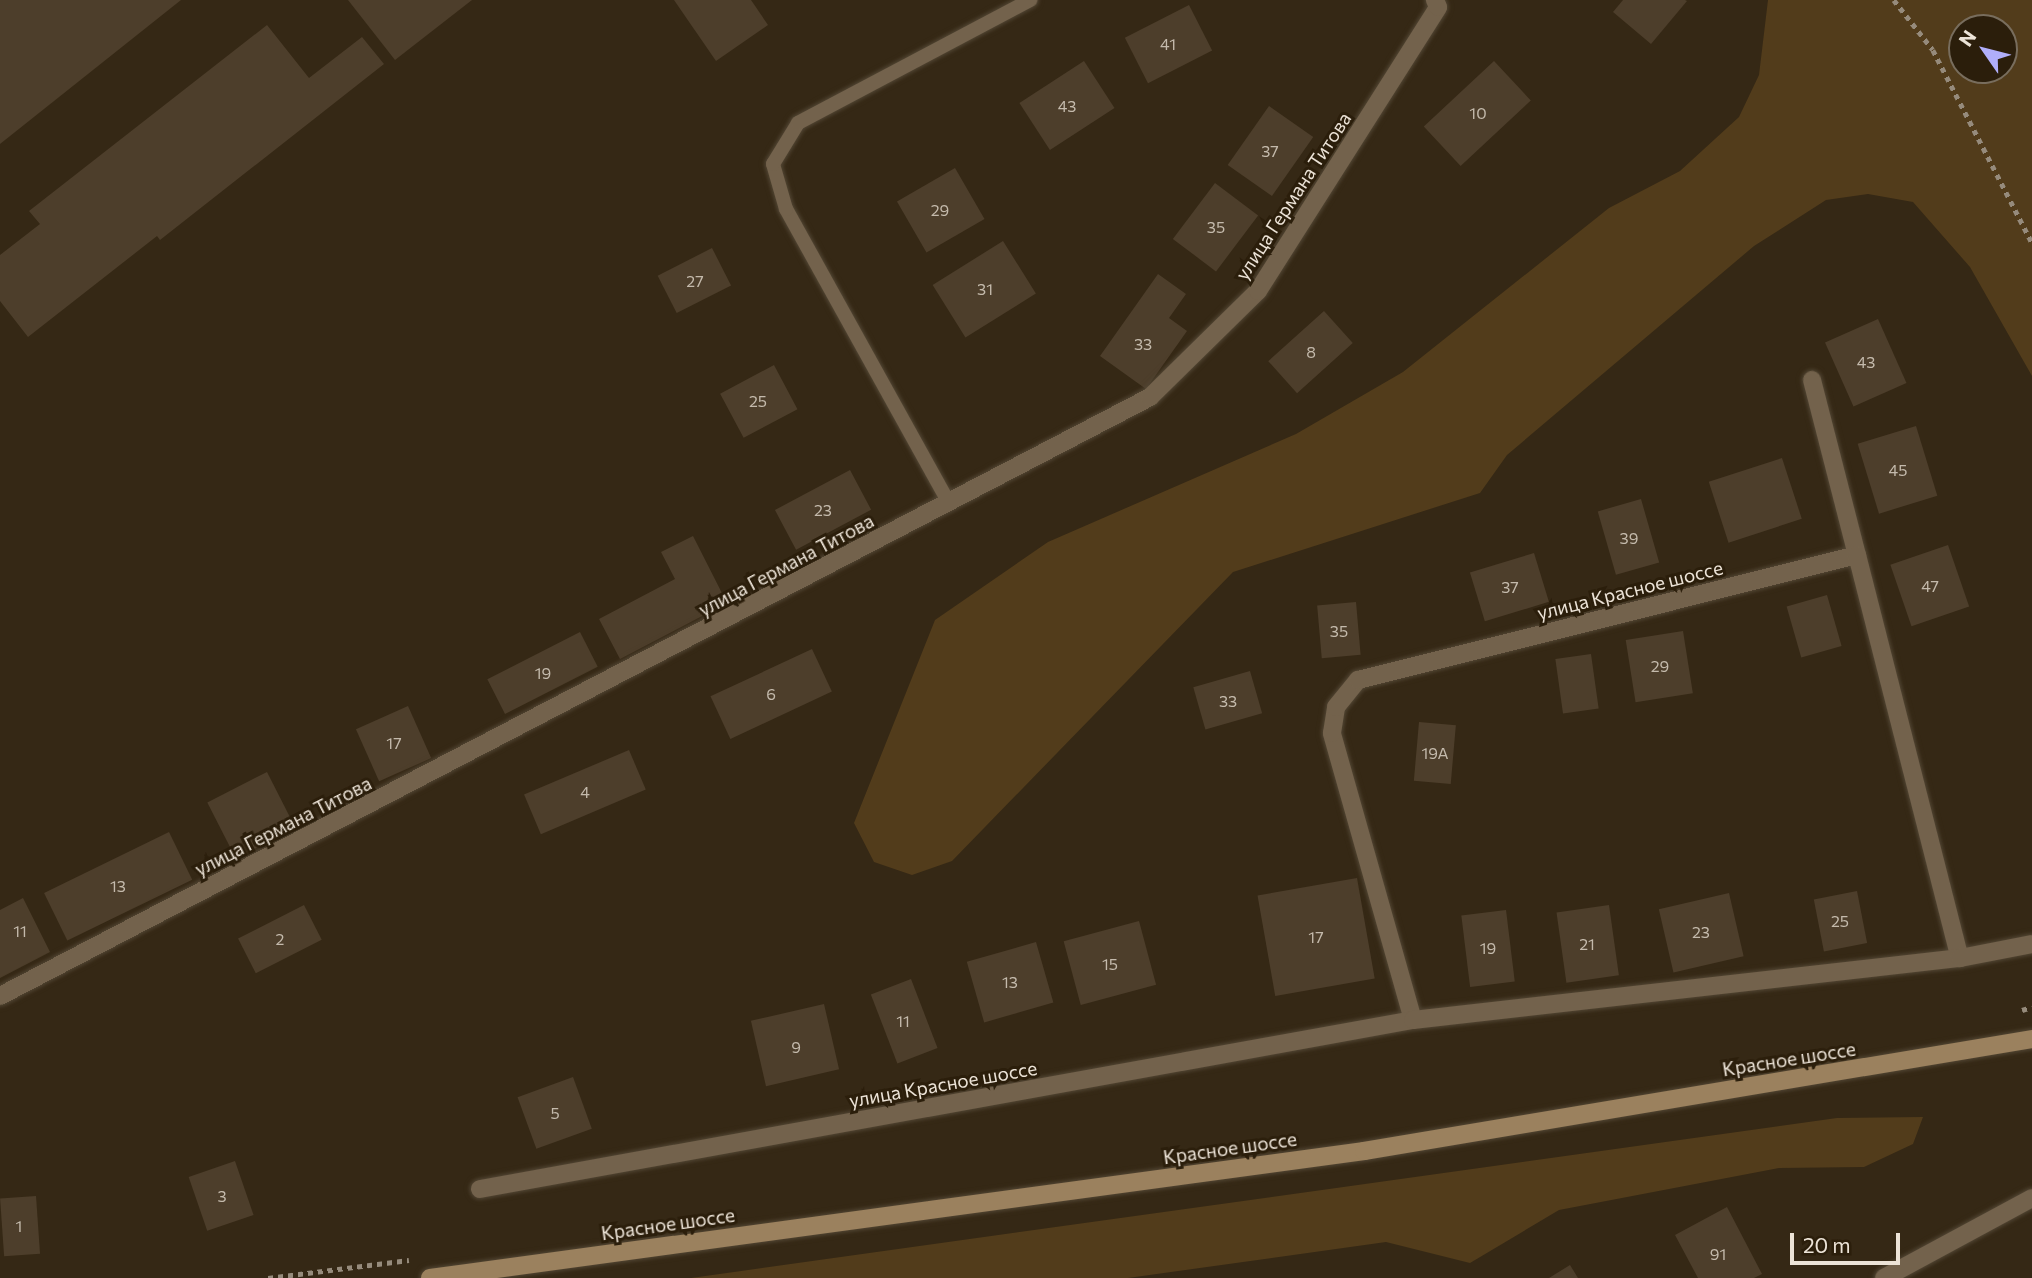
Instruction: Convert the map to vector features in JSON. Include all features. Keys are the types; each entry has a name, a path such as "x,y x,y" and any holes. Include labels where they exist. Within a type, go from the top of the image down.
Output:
{"main road":[{"name":"Красное шоссе","path":"430,1278 1363,1151 2032,1039"}],"street":[{"name":"улица Германа Титова","path":"0,996 1150,397 1258,291 1438,7 1435,0"},
{"path":"1812,380 1960,958"},
{"name":"улица Красное шоссе","path":"1413,1020 1332,733 1336,706 1358,680 1857,555"},
{"name":"улица Красное шоссе","path":"480,1189 1413,1020 1960,958 2032,944"},
{"path":"1884,1278 2032,1198"}],"lane":[{"path":"949,503 786,209 773,164 798,123 1030,0"}],"path":[{"path":"1894,0 1933,50 2032,243"}],"shaded area":[{"path":"1768,0 2032,0 2032,376 1970,267 1913,202 1868,194 1826,200 1754,246 1507,455 1480,493 1233,572 952,861 912,875 874,862 854,823 935,620 1048,542 1296,434 1403,372 1609,208 1680,171 1739,117 1759,75"},
{"path":"1923,1117 1913,1144 1864,1167 1779,1168 1559,1210 1470,1263 1386,1242 1128,1278 691,1278 1837,1118"}],"building":[{"path":"0,0 181,0 0,144"},
{"path":"348,0 472,0 395,60"},
{"path":"674,0 751,0 768,25 716,61"},
{"path":"1623,0 1687,1 1651,44 1613,12"},
{"path":"1189,5 1212,50 1148,83 1125,38"},
{"path":"267,25 309,78 362,37 384,64 160,240 157,236 28,337 0,301 0,255 40,224 29,211"},
{"path":"1084,61 1114,108 1050,150 1019,103"},
{"path":"1494,61 1531,100 1461,166 1424,126"},
{"path":"1269,106 1313,137 1272,196 1228,165"},
{"path":"955,168 984,219 926,253 897,202"},
{"path":"1215,183 1258,215 1216,271 1173,239"},
{"path":"1003,241 1036,294 965,338 933,285"},
{"path":"712,248 731,285 677,313 658,276"},
{"path":"1158,274 1186,294 1169,318 1187,331 1146,389 1100,356"},
{"path":"1324,311 1353,343 1297,393 1268,361"},
{"path":"1878,319 1906,383 1853,407 1825,343"},
{"path":"774,365 797,409 744,438 720,394"},
{"path":"1916,426 1937,496 1879,514 1858,444"},
{"path":"1782,458 1802,519 1729,543 1709,482"},
{"path":"850,470 871,510 796,550 775,510"},
{"path":"1641,499 1659,562 1616,575 1598,511"},
{"path":"693,536 727,603 620,659 599,619 675,579 661,552"},
{"path":"1948,545 1969,606 1911,626 1890,565"},
{"path":"1534,553 1549,602 1485,621 1470,573"},
{"path":"1827,595 1842,646 1801,658 1787,607"},
{"path":"1356,602 1361,655 1322,658 1317,605"},
{"path":"1683,631 1693,693 1636,702 1626,640"},
{"path":"580,632 598,667 505,714 487,679"},
{"path":"812,649 832,692 730,739 710,696"},
{"path":"1591,654 1599,708 1563,713 1555,659"},
{"path":"1250,671 1262,713 1205,730 1193,687"},
{"path":"408,706 431,758 379,781 356,729"},
{"path":"1419,722 1456,725 1451,784 1414,781"},
{"path":"629,750 646,790 541,834 524,795"},
{"path":"267,772 296,828 236,859 207,802"},
{"path":"169,832 192,880 67,941 44,893"},
{"path":"1357,878 1375,978 1275,996 1258,896"},
{"path":"1857,891 1867,943 1824,951 1814,899"},
{"path":"1729,893 1744,956 1673,973 1659,909"},
{"path":"23,898 50,952 0,978 0,910"},
{"path":"304,905 322,940 256,973 238,939"},
{"path":"1609,905 1619,975 1566,983 1557,912"},
{"path":"1506,910 1515,981 1470,987 1461,915"},
{"path":"1139,921 1156,985 1081,1005 1064,941"},
{"path":"1036,942 1053,1003 984,1022 967,962"},
{"path":"911,979 938,1048 897,1063 871,994"},
{"path":"824,1004 839,1069 766,1086 751,1021"},
{"path":"573,1077 592,1129 536,1149 518,1097"},
{"path":"235,1161 254,1215 207,1231 189,1177"},
{"path":"36,1196 40,1254 4,1256 0,1199"},
{"path":"1727,1207 1762,1274 1754,1278 1698,1278 1675,1235"},
{"path":"1570,1265 1578,1278 1549,1278"}]}
